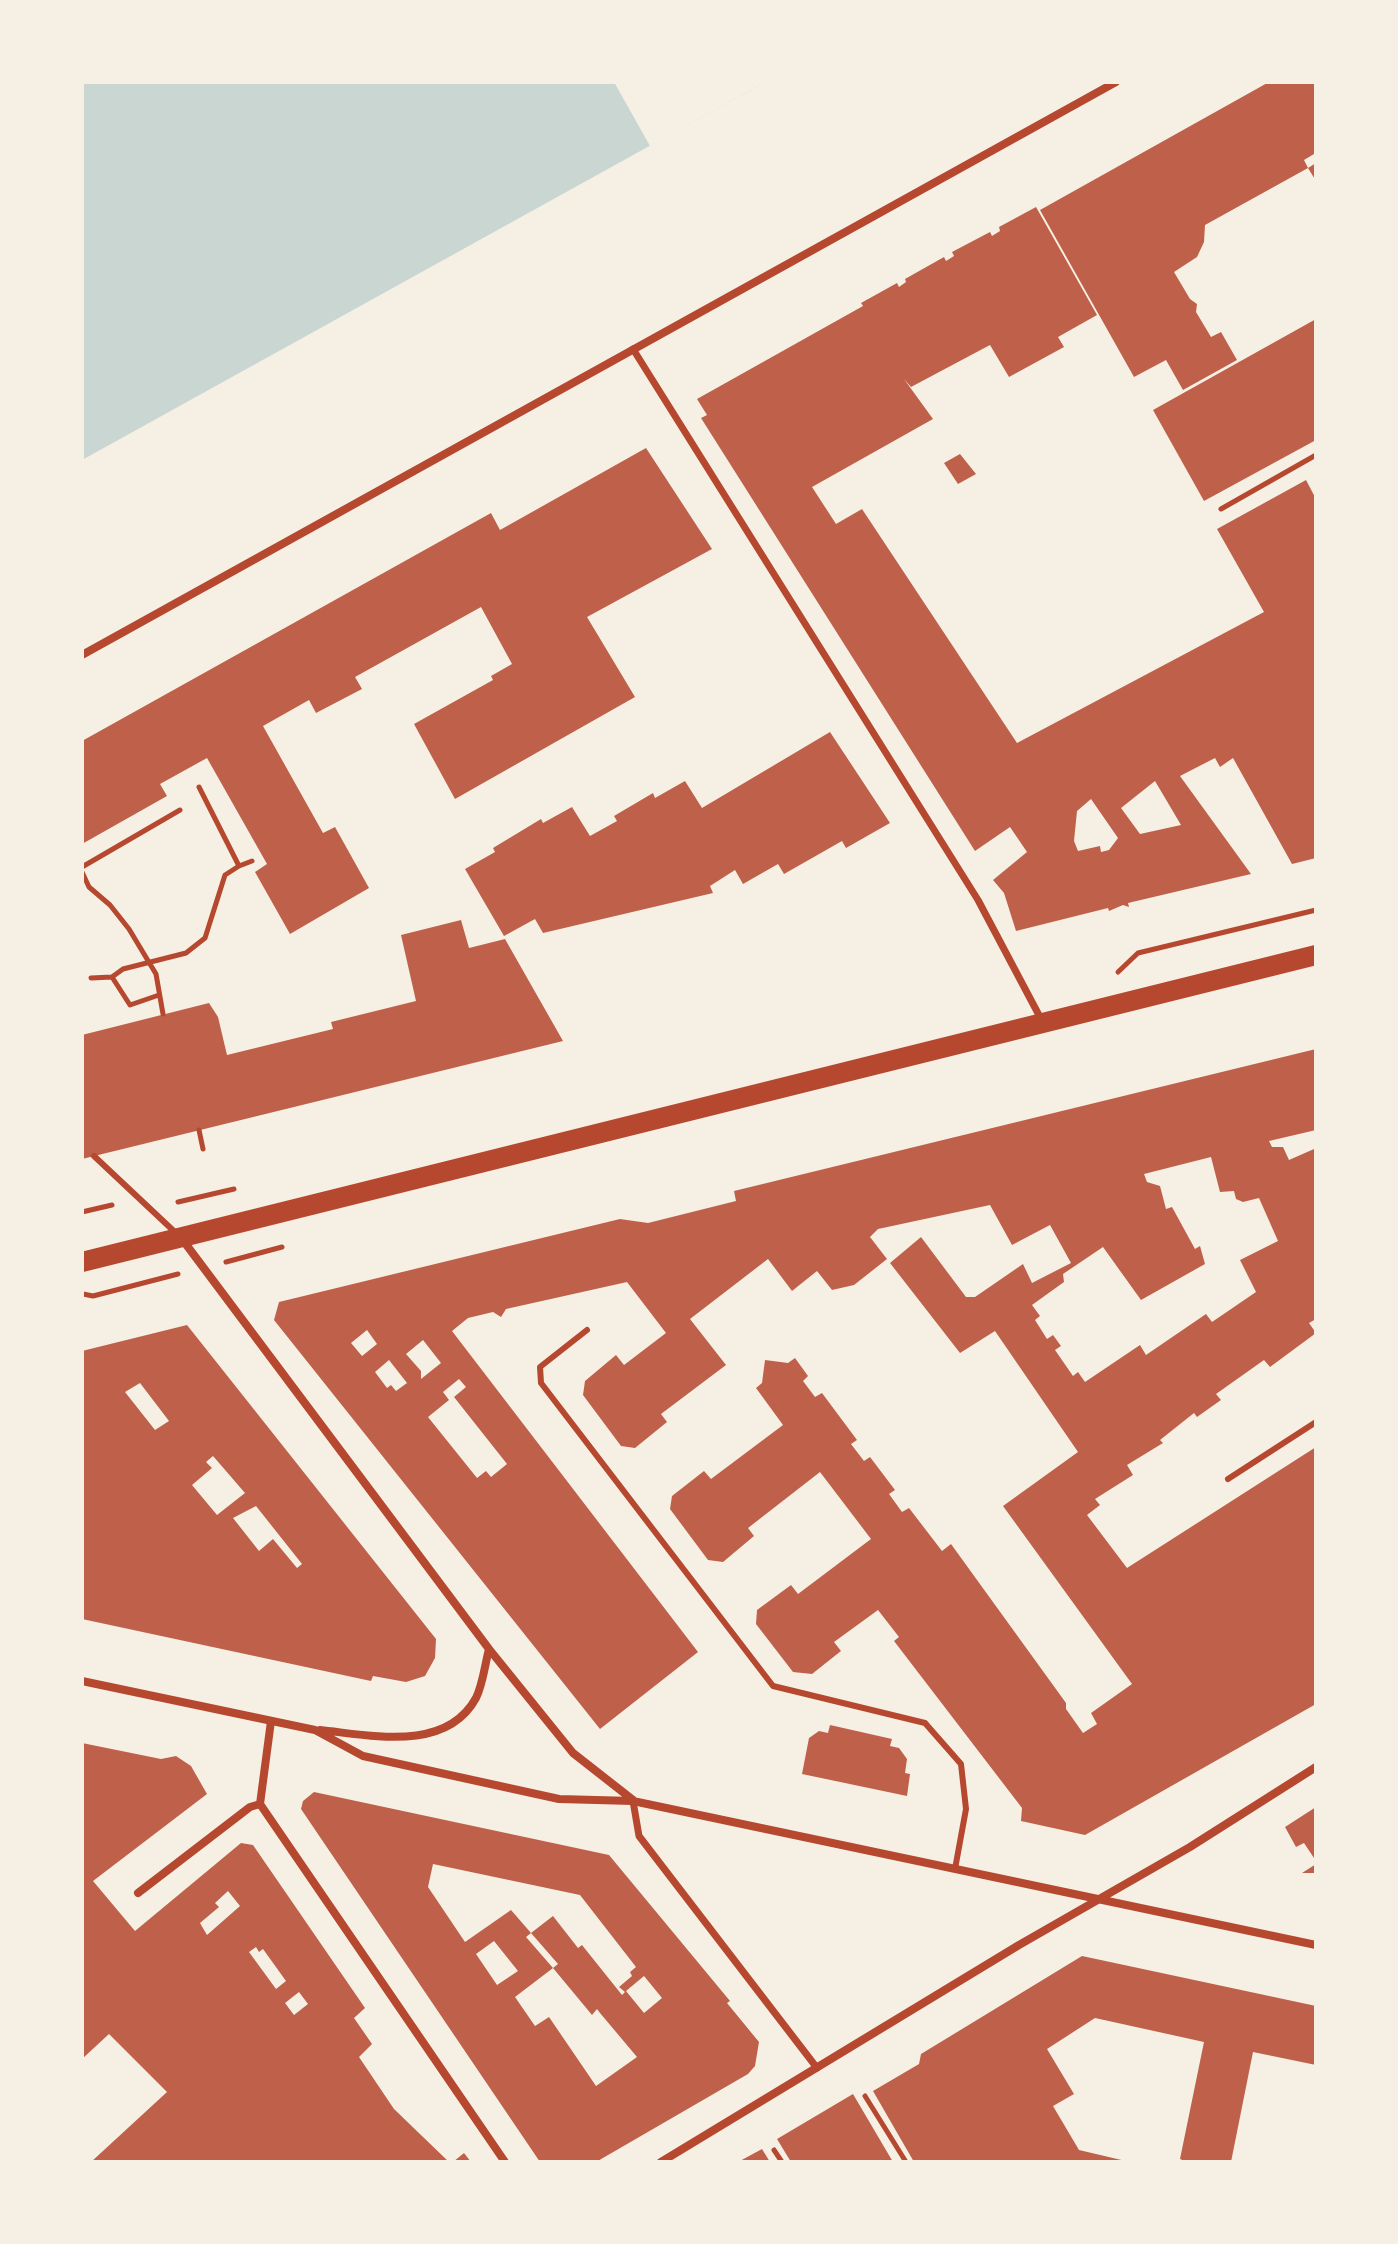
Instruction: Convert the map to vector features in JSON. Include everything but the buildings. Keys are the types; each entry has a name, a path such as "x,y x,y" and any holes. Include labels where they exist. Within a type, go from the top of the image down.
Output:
{"main road":[{"path":"82,1262 1316,955"}],"street":[{"path":"82,655 1116,82"},
{"path":"633,349 978,900 1042,1021"},
{"path":"180,1238 489,1649 573,1753 633,1801 639,1836 817,2068"},
{"path":"82,1681 315,1730 396,1737 447,1727 476,1698 489,1649"},
{"path":"271,1721 260,1804 505,2162"},
{"path":"315,1730 363,1756 559,1799 633,1801 1316,1945"},
{"path":"661,2162 1099,1901 1316,1767"},
{"path":"138,1893 250,1807 260,1804"}],"lane":[{"path":"94,1156 180,1238"},
{"path":"587,1330 540,1367 538,1374 541,1383 773,1686 925,1723 961,1764 966,1809 955,1869"},
{"path":"1228,1479 1316,1422"}],"path":[{"path":"1221,509 1316,455"},
{"path":"199,787 239,866"},
{"path":"163,1014 156,974 129,929 89,887 82,870 180,810"},
{"path":"91,978 112,977 123,969 186,953 205,938 225,875 252,861"},
{"path":"1116,973 1138,953 1316,910"},
{"path":"112,977 130,1005 159,995"},
{"path":"199,1130 203,1149"},
{"path":"82,1212 142,1201 171,1203 245,1187"},
{"path":"82,1293 93,1296 181,1273"},
{"path":"865,2096 906,2162"},
{"path":"774,2150 782,2162"}],"shaded area":[{"path":"82,82 765,82 82,460"}],"pier":[{"path":"614,82 765,82 650,146"}]}
